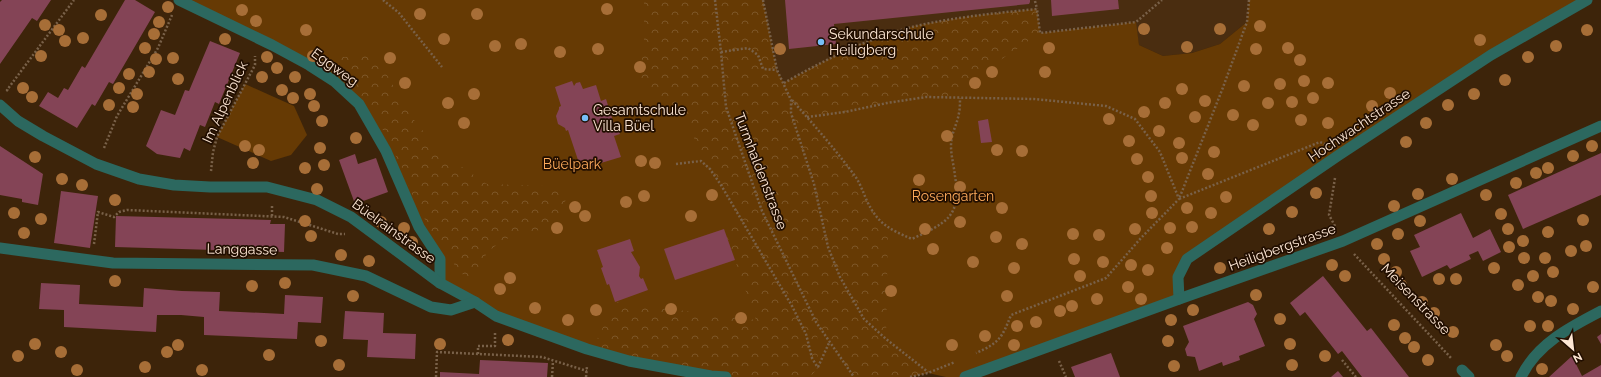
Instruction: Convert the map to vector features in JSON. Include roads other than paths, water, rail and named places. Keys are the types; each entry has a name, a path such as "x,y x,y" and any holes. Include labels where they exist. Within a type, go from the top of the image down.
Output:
{"street":[{"name":"Eggweg","path":"179,0 272,45 309,65 334,81 359,104 386,151 419,228 440,259 440,283"},
{"name":"Hochwachtstrasse","path":"1179,298 1178,277 1187,259 1339,155 1491,55 1587,0"},
{"name":"Büelrainstrasse","path":"0,105 18,120 37,132 96,164 139,179 174,185 273,188 317,200 351,217 440,283 475,302 496,316 587,349 629,361 711,376 726,377"},
{"name":"Heiligbergstrasse","path":"965,377 1179,298 1343,241 1601,126"},
{"name":"Langgasse","path":"0,248 113,263 313,265 366,276 431,307 451,310 475,302"},
{"path":"1521,377 1531,360 1544,346 1564,332 1601,311"}],"place":[{"name":"Sekundarschule Heiligberg","path":"821,42"},
{"name":"Gesamtschule Villa Büel","path":"585,118"}],"park label":[{"name":"Büelpark","path":"572,164"},
{"name":"Rosengarten","path":"953,196"}]}
